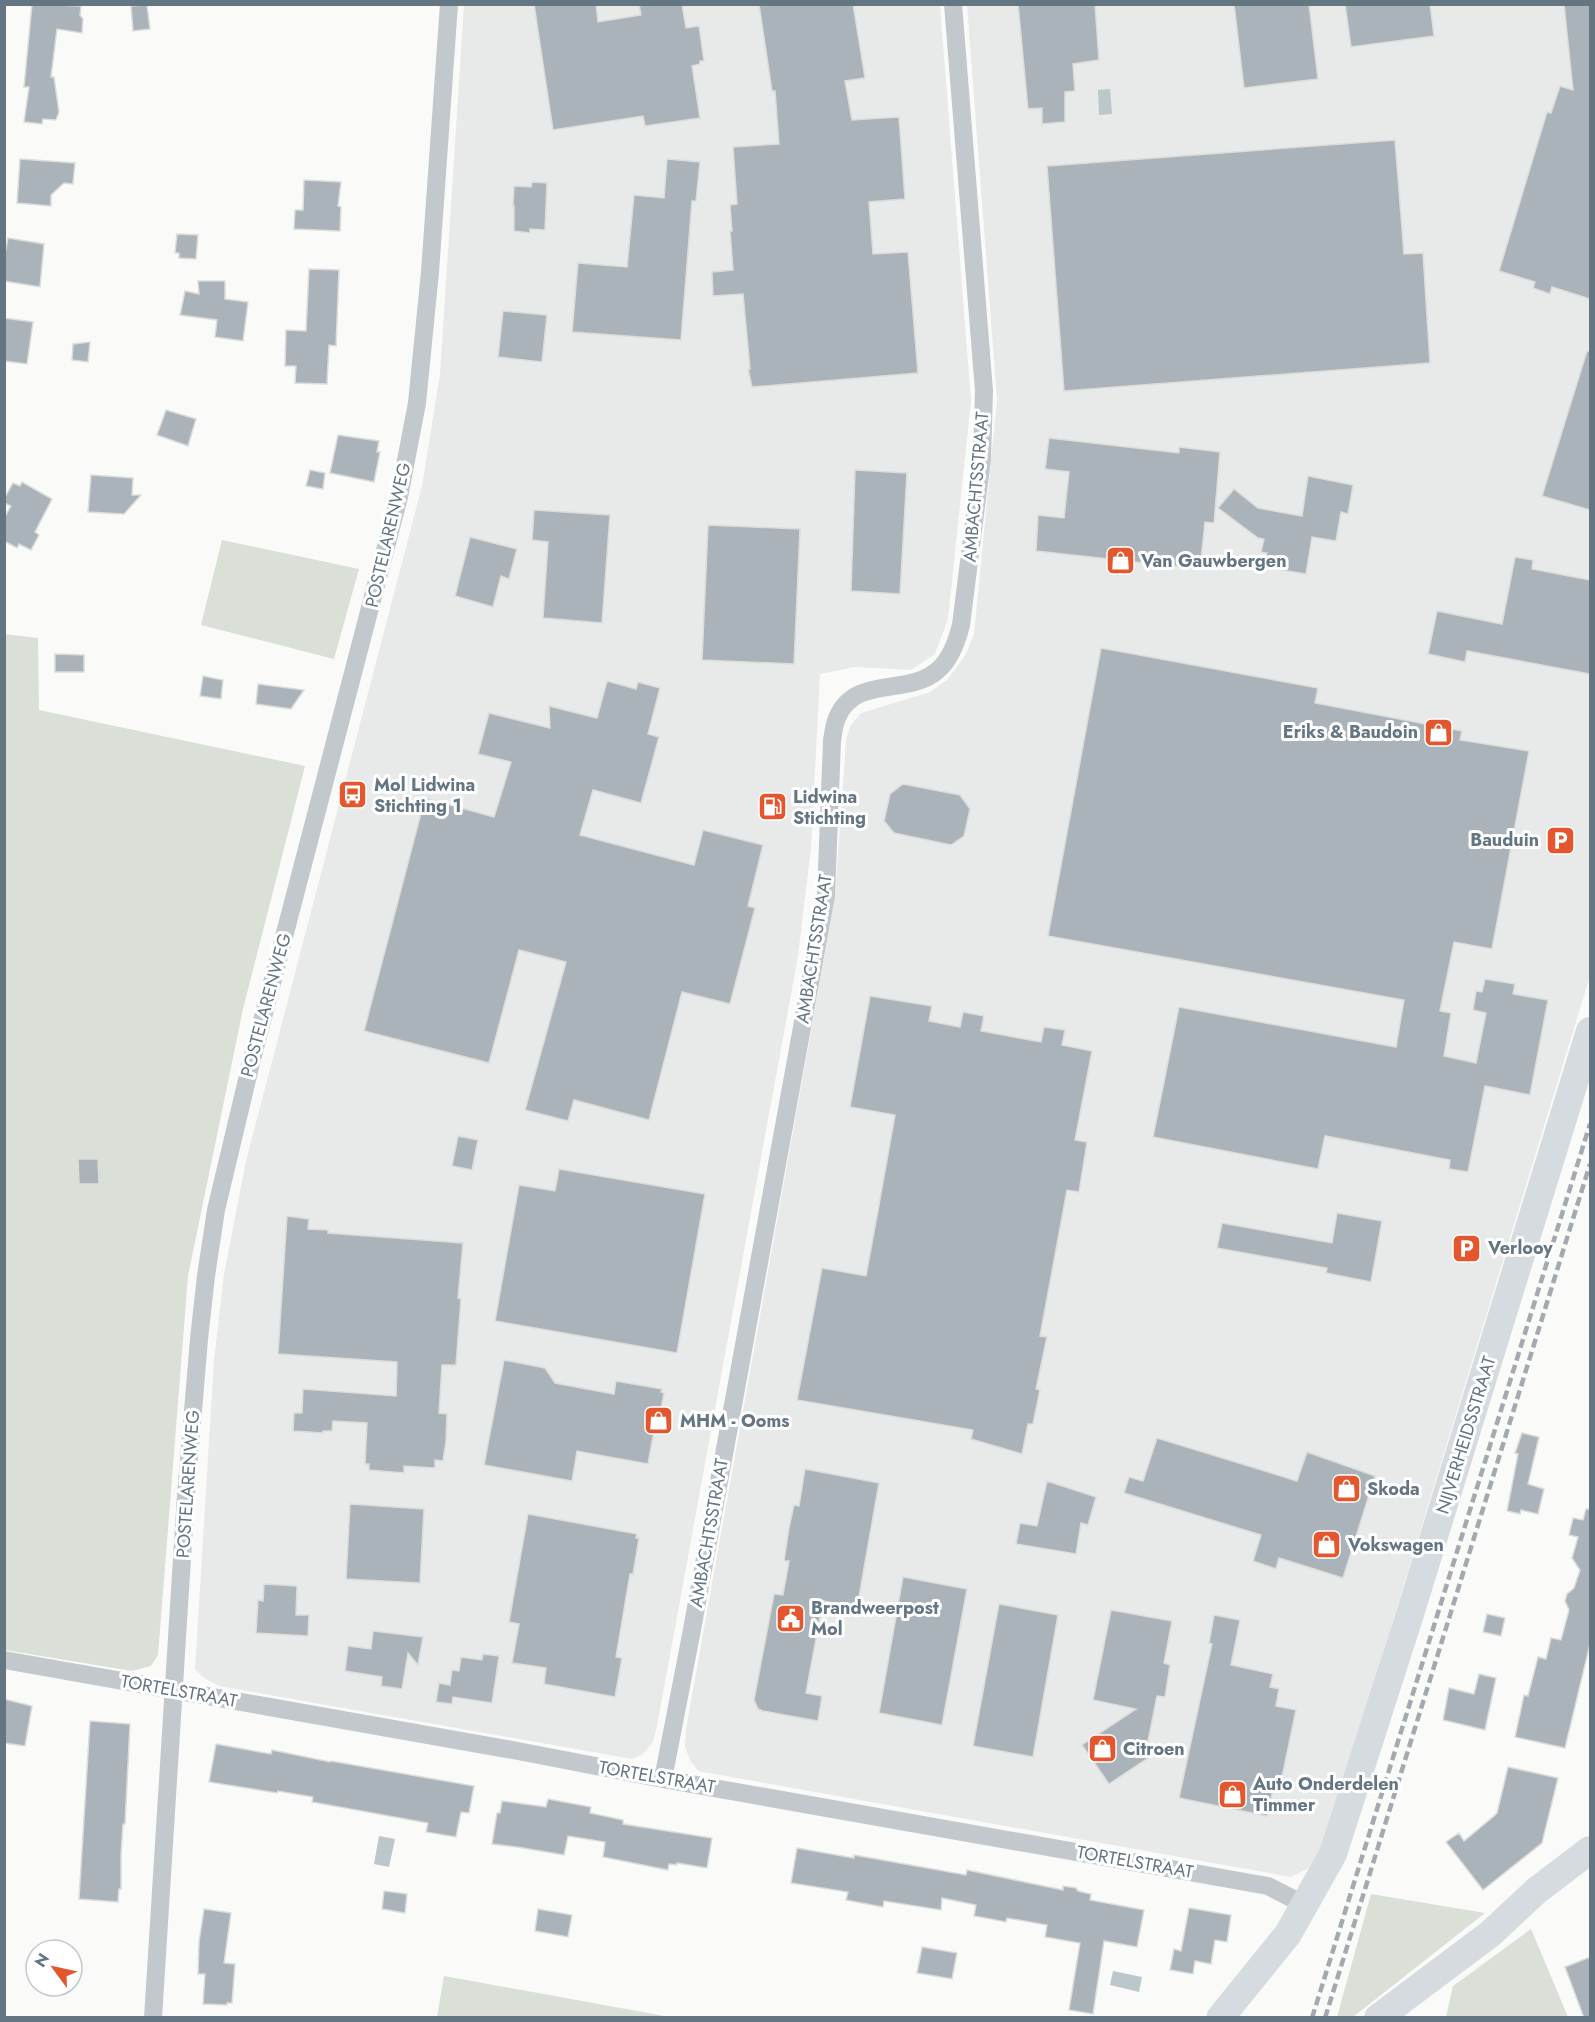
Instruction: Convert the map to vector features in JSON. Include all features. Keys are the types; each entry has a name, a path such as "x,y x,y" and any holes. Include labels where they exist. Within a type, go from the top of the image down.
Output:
{"main road":[{"name":"NIJVERHEIDSSTRAAT","path":"1220,2018 1281,1943 1333,1854 1590,1031"},
{"path":"1378,2018 1490,1934 1536,1891 1590,1850"},
{"path":"1490,1934 1543,1905 1590,1870"}],"street":[{"name":"POSTELARENWEG","path":"153,2018 186,1495 199,1339 216,1210 250,1063 399,496 417,403 428,292 449,4"},
{"name":"AMBACHTSSTRAAT","path":"663,1779 826,896 832,741 837,718 848,701 863,691 907,684 924,679 938,671 957,642 961,625 982,459 984,391 953,4"},
{"name":"TORTELSTRAAT","path":"4,1660 1268,1886 1305,1905"}],"shaded area":[{"path":"464,5 940,5 971,401 948,619 935,654 911,670 855,667 820,674 811,848 798,956 657,1726 653,1742 643,1754 632,1759 219,1686 195,1670 214,1360 224,1274 246,1161 422,486 440,374"},
{"path":"967,5 1590,5 1590,976 1323,1849 1311,1867 1291,1877 698,1771 685,1747 686,1729 835,897 846,741 850,726 861,713 930,692 948,679 966,654 974,634 997,400"},
{"path":"1110,89 1112,114 1099,115 1098,90"},
{"path":"222,540 359,569 334,659 201,625"},
{"path":"4,634 38,638 39,710 305,766 243,1009 188,1276 158,1655 151,1666 132,1671 5,1650"},
{"path":"379,1836 395,1839 389,1867 374,1864"},
{"path":"1371,1894 1485,1913 1353,2017 1337,2017"},
{"path":"1531,1929 1568,2017 1446,2017 1453,1986"},
{"path":"1113,1971 1142,1977 1139,1992 1110,1985"},
{"path":"444,1976 659,2015 670,2017 437,2017"}],"building":[{"path":"32,4 81,6 80,15 83,19 82,33 57,29 51,77 54,77 59,112 56,120 43,119 42,124 24,122 29,87 24,87"},
{"path":"534,4 596,4 598,22 641,15 639,4 682,4 686,28 699,26 704,61 692,66 700,118 645,126 643,116 553,130"},
{"path":"759,4 853,4 865,78 845,81 852,120 899,117 905,199 869,202 873,254 908,252 918,373 752,387 748,369 750,369 743,294 713,296 712,272 733,270 730,205 737,204 733,147 779,144 775,91 772,91"},
{"path":"1018,4 1095,4 1099,60 1073,64 1075,91 1065,92 1065,122 1042,124 1042,108 1028,109"},
{"path":"1234,4 1309,4 1318,79 1244,88"},
{"path":"1345,4 1430,4 1434,36 1351,47"},
{"path":"1564,4 1590,4 1590,299 1552,287 1550,294 1533,288 1535,282 1499,271 1547,112 1551,113 1560,86 1573,90"},
{"path":"147,5 150,29 133,31 131,6"},
{"path":"1395,140 1404,254 1423,253 1430,363 1064,391 1047,166"},
{"path":"20,159 75,163 73,184 64,183 51,195 51,206 17,203"},
{"path":"667,159 700,162 696,201 692,201 681,340 572,332 578,263 627,267 634,195 664,198"},
{"path":"304,180 341,182 338,206 341,207 340,231 294,229 295,210 303,210"},
{"path":"532,182 547,183 545,230 530,229 530,233 514,231 514,186 531,187"},
{"path":"177,234 198,235 196,259 179,258 179,253 175,253"},
{"path":"8,238 44,244 40,287 4,281 4,259"},
{"path":"309,269 339,270 336,346 329,345 327,384 295,383 296,366 285,366 286,330 306,331"},
{"path":"198,281 225,281 225,299 248,302 243,341 215,337 217,320 180,315 185,291 199,294"},
{"path":"503,311 547,315 542,362 498,357"},
{"path":"4,318 33,322 27,364 4,361"},
{"path":"90,342 88,362 72,360 73,344"},
{"path":"1587,351 1590,352 1590,510 1542,496"},
{"path":"166,410 196,419 188,446 157,435"},
{"path":"338,435 379,441 377,452 380,452 374,482 330,473"},
{"path":"1049,438 1179,453 1179,447 1220,452 1214,523 1205,522 1200,569 1036,551 1038,515 1064,518 1069,472 1045,469"},
{"path":"310,470 325,473 323,489 306,486"},
{"path":"855,470 907,473 900,594 851,591"},
{"path":"91,475 133,478 132,495 141,495 124,514 88,512"},
{"path":"1308,476 1353,485 1348,514 1341,512 1336,541 1312,537 1306,574 1264,567 1267,553 1261,552 1264,539 1258,538 1218,508 1234,489 1258,508 1302,516"},
{"path":"22,482 52,499 35,532 39,535 31,550 19,544 17,548 4,541 4,518 11,506 4,503 4,499 13,483 20,486"},
{"path":"534,510 610,515 602,623 543,618 548,542 532,540"},
{"path":"708,525 800,529 794,664 702,660"},
{"path":"470,537 517,549 509,579 501,576 493,607 455,596"},
{"path":"1515,557 1533,560 1532,569 1590,580 1590,674 1467,651 1465,662 1428,654 1437,611 1502,624"},
{"path":"1101,648 1318,688 1315,703 1462,731 1460,740 1529,751 1492,949 1454,942 1440,1011 1451,1013 1444,1056 1476,1063 1486,1013 1473,1010 1476,991 1482,992 1485,979 1515,984 1513,994 1548,1000 1530,1095 1485,1086 1468,1172 1449,1169 1450,1160 1325,1136 1318,1169 1153,1137 1179,1007 1396,1047 1404,1000 1048,936"},
{"path":"55,654 84,655 84,672 55,672"},
{"path":"203,676 223,680 221,699 200,696"},
{"path":"607,681 636,689 638,682 660,688 648,734 659,737 641,803 593,790 580,835 694,865 703,830 763,845 748,906 755,908 730,1004 682,992 649,1120 574,1100 568,1121 525,1110 566,962 519,950 489,1063 364,1031 425,798 494,817 511,762 478,754 489,713 550,728 549,706 597,718"},
{"path":"258,684 304,690 291,709 256,704"},
{"path":"903,784 960,795 970,809 964,836 951,845 894,833 884,821 890,794"},
{"path":"870,996 932,1006 929,1021 960,1027 963,1012 984,1016 981,1031 1041,1042 1044,1027 1065,1030 1062,1045 1092,1051 1075,1140 1087,1142 1079,1192 1067,1190 1040,1336 1047,1337 1036,1389 1040,1390 1033,1424 1028,1424 1022,1454 971,1439 973,1430 797,1400 822,1268 866,1276 879,1205 895,1115 850,1107"},
{"path":"458,1136 478,1140 472,1170 452,1166"},
{"path":"78,1159 98,1159 99,1184 79,1184"},
{"path":"559,1169 705,1194 677,1353 495,1321 519,1185 555,1191"},
{"path":"1337,1213 1382,1221 1371,1282 1326,1273 1327,1268 1217,1248 1222,1223 1332,1243"},
{"path":"287,1216 309,1219 308,1229 328,1230 328,1233 463,1243 458,1298 461,1299 456,1365 442,1365 439,1413 447,1414 446,1441 443,1461 435,1460 435,1468 404,1466 404,1473 369,1470 369,1464 365,1464 367,1423 333,1421 332,1431 323,1431 323,1433 293,1431 294,1413 302,1413 303,1389 396,1396 397,1362 278,1354"},
{"path":"504,1360 545,1368 555,1383 614,1394 616,1381 662,1389 661,1392 664,1393 659,1421 656,1420 648,1464 577,1451 572,1481 484,1465"},
{"path":"1522,1433 1539,1437 1528,1484 1544,1489 1538,1514 1521,1510 1520,1514 1507,1511 1518,1454 1515,1453"},
{"path":"1157,1438 1297,1481 1307,1452 1375,1476 1343,1578 1279,1558 1276,1569 1253,1561 1261,1535 1124,1493 1129,1477 1143,1481"},
{"path":"805,1469 879,1483 857,1608 823,1601 806,1693 822,1696 818,1721 763,1711 758,1709 754,1700 774,1594 783,1595 789,1561 784,1561 789,1528 794,1505 799,1506"},
{"path":"1047,1481 1096,1497 1088,1525 1081,1523 1076,1554 1016,1544 1020,1523 1037,1526"},
{"path":"350,1504 424,1509 420,1583 346,1579"},
{"path":"1586,1509 1590,1509 1590,1644 1565,1748 1515,1737 1524,1695 1528,1696 1538,1657 1546,1659 1551,1638 1561,1640 1569,1610 1565,1601 1567,1594 1574,1588 1580,1570 1572,1558 1578,1537 1569,1535 1573,1518 1583,1520"},
{"path":"528,1514 637,1534 636,1538 639,1538 633,1574 630,1574 616,1657 622,1658 615,1697 544,1684 546,1668 512,1663 519,1624 509,1622"},
{"path":"903,1577 967,1589 942,1725 879,1713"},
{"path":"264,1584 297,1586 296,1615 309,1615 308,1636 256,1633 258,1600 263,1601"},
{"path":"999,1604 1058,1615 1033,1757 973,1746"},
{"path":"1111,1610 1172,1621 1164,1663 1170,1665 1165,1697 1157,1696 1148,1741 1141,1746 1148,1758 1109,1784 1082,1745 1136,1709 1093,1700"},
{"path":"1487,1614 1505,1618 1501,1636 1483,1632"},
{"path":"1214,1615 1240,1620 1231,1665 1273,1674 1270,1687 1279,1689 1276,1706 1296,1710 1282,1777 1276,1776 1267,1816 1179,1798 1212,1644 1209,1643"},
{"path":"373,1631 423,1637 418,1665 408,1653 402,1689 381,1686 382,1677 345,1671 348,1646 371,1649"},
{"path":"483,1654 499,1656 492,1703 453,1697 452,1704 436,1702 439,1683 450,1685 452,1670 459,1671 461,1657 482,1660"},
{"path":"1479,1674 1496,1678 1485,1730 1443,1720 1449,1688 1474,1694"},
{"path":"4,1699 32,1706 25,1746 4,1743"},
{"path":"90,1721 130,1724 121,1889 119,1889 118,1902 79,1899"},
{"path":"216,1744 271,1754 272,1750 474,1786 469,1813 461,1812 456,1837 426,1832 428,1823 312,1802 313,1797 209,1782"},
{"path":"1508,1767 1558,1778 1542,1843 1483,1890 1446,1842 1459,1833 1464,1841 1497,1813"},
{"path":"548,1799 591,1807 590,1813 623,1820 623,1824 712,1838 707,1868 677,1863 677,1865 669,1864 668,1870 603,1857 605,1842 568,1836 564,1855 492,1844 497,1813 500,1813 502,1801 546,1807"},
{"path":"797,1848 854,1858 854,1855 966,1875 967,1870 1063,1890 1063,1886 1076,1888 1078,1891 1091,1894 1090,1900 1144,1910 1137,1947 1104,1941 1093,2014 1069,2010 1080,1943 1045,1937 1047,1925 1007,1918 1006,1922 974,1916 976,1905 942,1898 941,1910 884,1901 883,1907 846,1900 848,1892 791,1883"},
{"path":"384,1891 407,1894 405,1913 382,1909"},
{"path":"1189,1908 1231,1915 1227,1942 1215,1940 1211,1964 1195,1961 1193,1974 1170,1970 1174,1949 1181,1951"},
{"path":"204,1909 231,1913 224,1963 235,1964 232,2003 227,2003 227,2005 203,2004 205,1974 198,1974 199,1942"},
{"path":"538,1909 572,1915 568,1937 535,1931"},
{"path":"922,1947 957,1953 952,1979 917,1973"},
{"path":"1590,1957 1590,2018 1584,2018 1565,1967"}],"railway":[{"path":"1312,2018 1590,1124"},
{"path":"1325,2018 1590,1164"}],"place":[{"name":"Van Gauwbergen","path":"1120,561"},
{"name":"Eriks & Baudoin","path":"1439,732"},
{"name":"Mol Lidwina Stichting 1","path":"353,795"},
{"name":"Lidwina Stichting","path":"772,807"},
{"name":"Bauduin","path":"1560,840"},
{"name":"Verlooy","path":"1467,1248"},
{"name":"MHM - Ooms","path":"659,1421"},
{"name":"Skoda","path":"1346,1489"},
{"name":"Vokswagen","path":"1327,1545"},
{"name":"Brandweerpost Mol","path":"790,1618"},
{"name":"Citroen","path":"1102,1749"},
{"name":"Auto Onderdelen Timmer","path":"1232,1794"}]}
